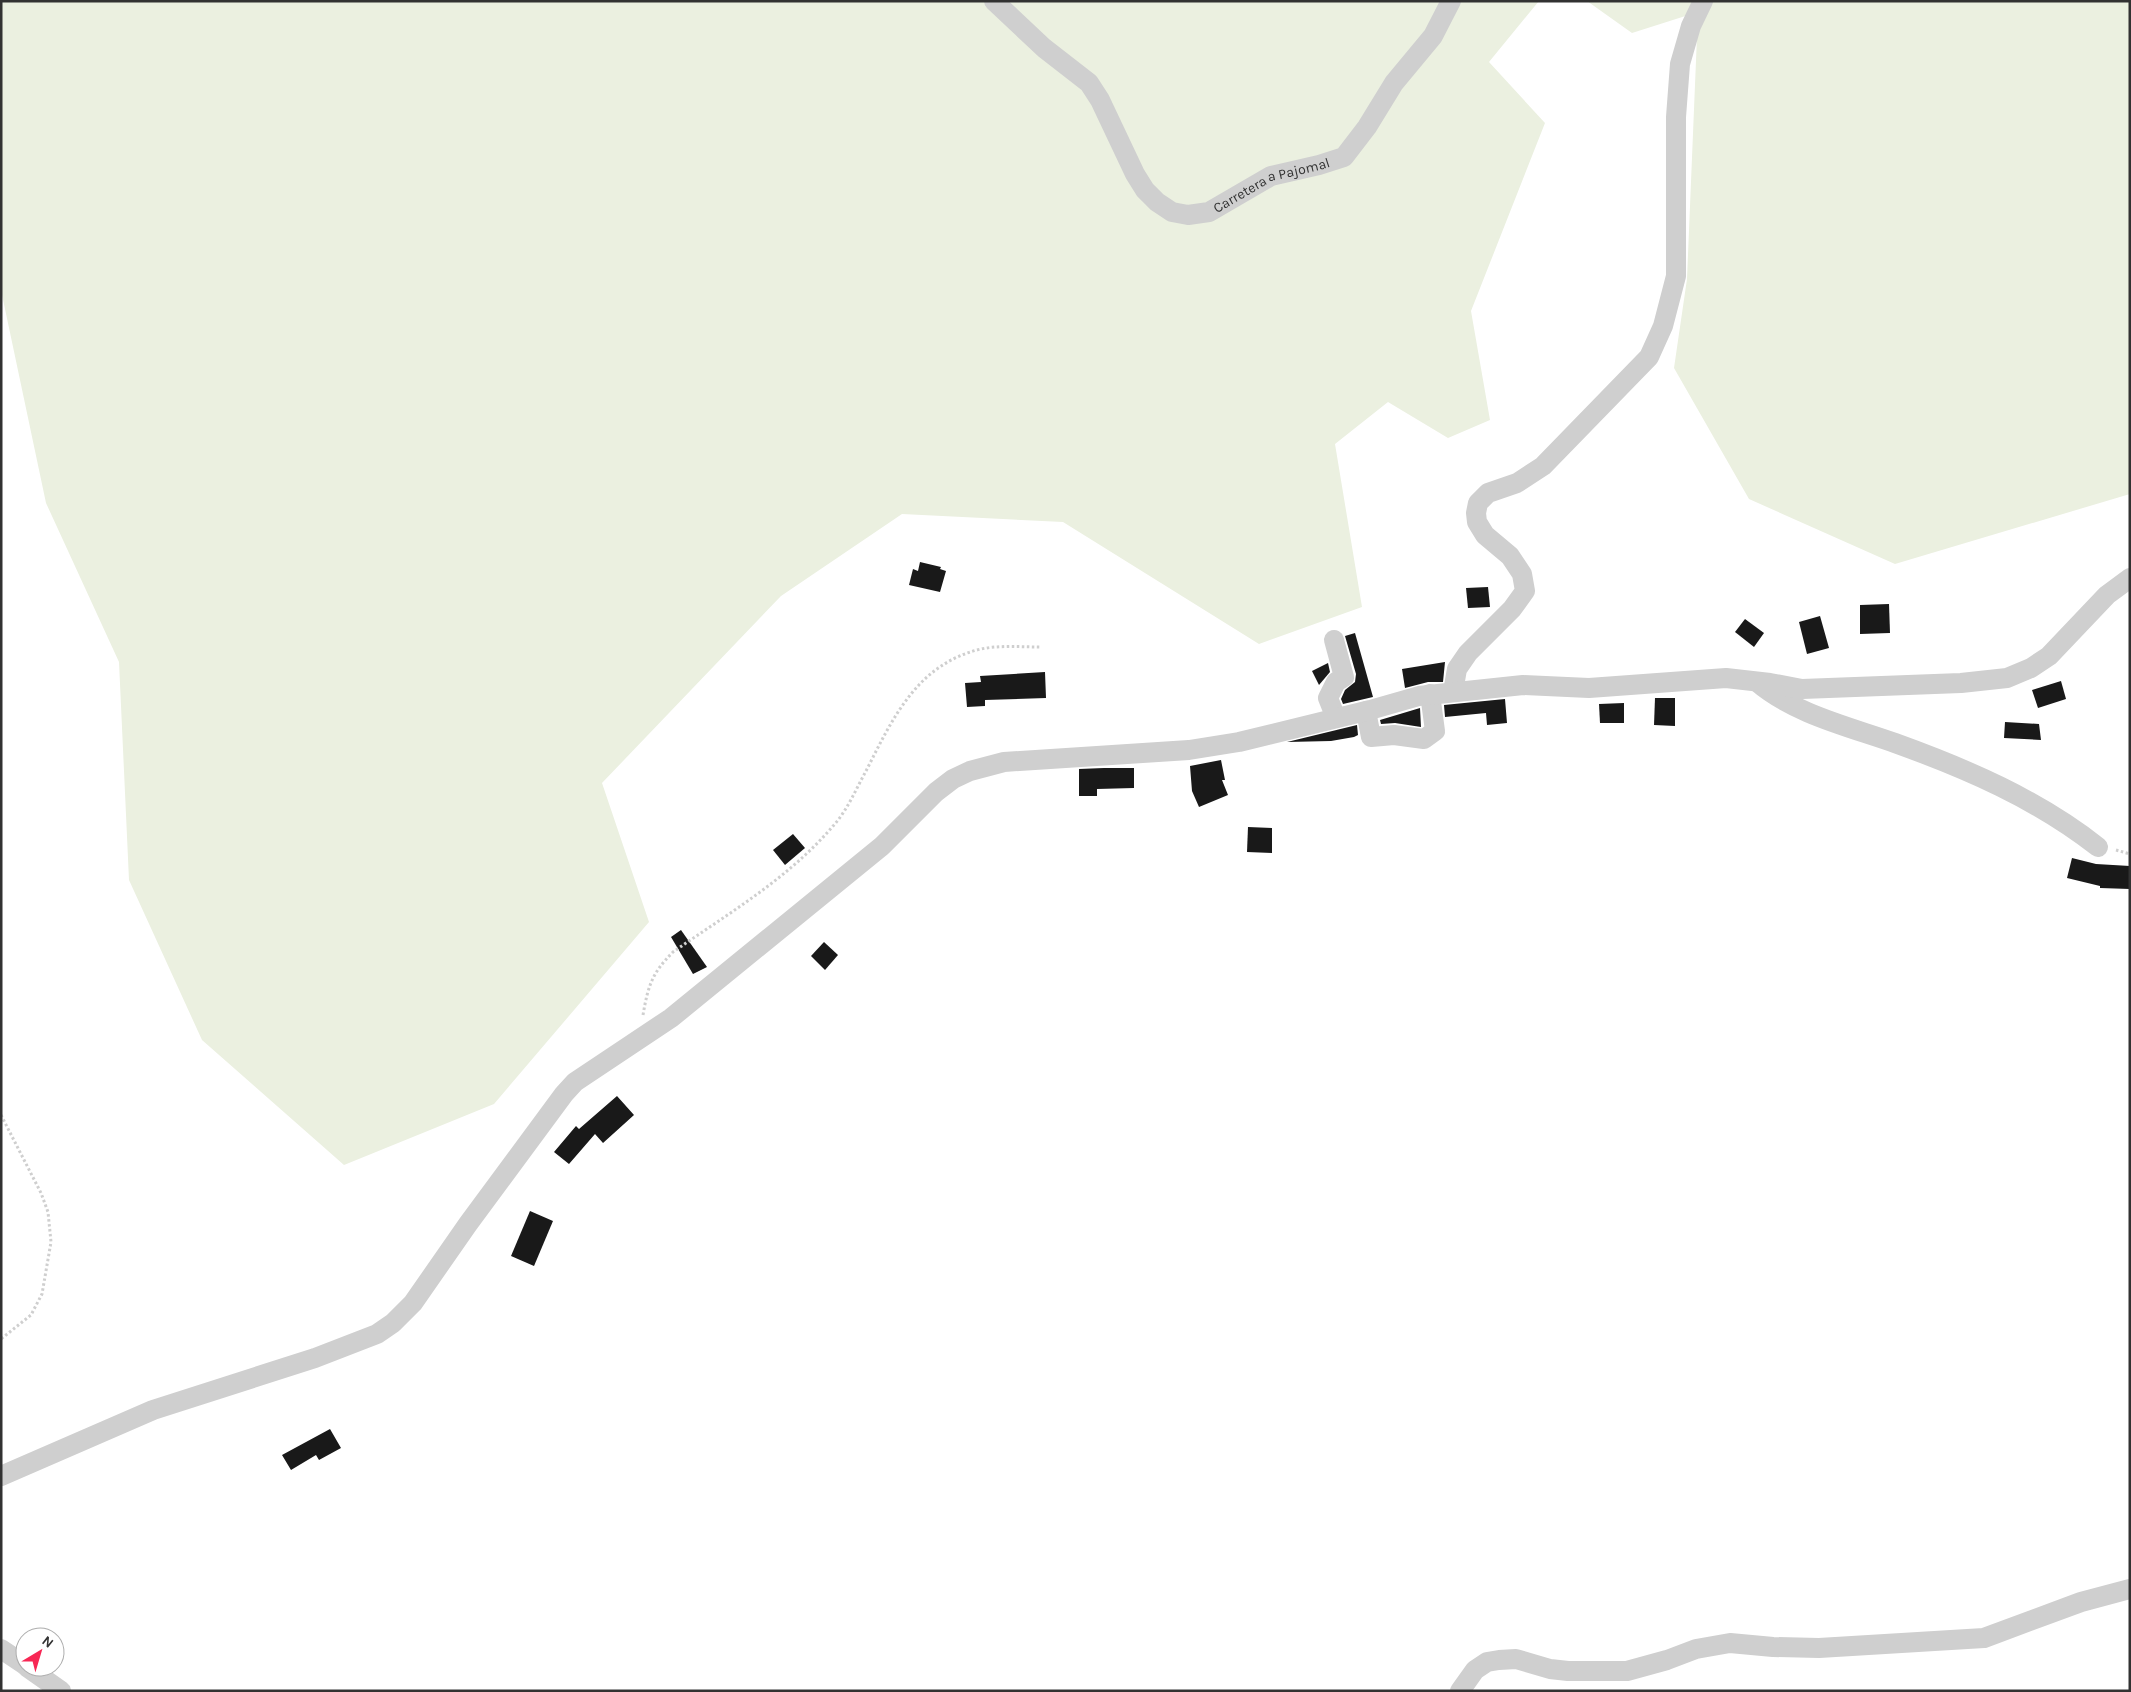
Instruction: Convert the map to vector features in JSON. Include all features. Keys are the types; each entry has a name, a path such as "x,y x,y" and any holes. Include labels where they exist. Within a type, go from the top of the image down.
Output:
{"street":[{"name":"Carretera a Pajomal","path":"994,1 1044,48 1089,83 1100,100 1135,174 1145,190 1157,202 1172,212 1188,215 1209,212 1271,176 1319,166 1344,156 1367,127 1394,83 1432,36 1451,1"},
{"path":"1453,692 1457,670 1468,653 1512,610 1525,591 1522,574 1510,556 1484,535 1477,522 1476,512 1478,503 1488,492 1517,483 1543,466 1648,357 1663,326 1676,276 1676,117 1680,64 1691,26 1702,1"},
{"path":"1,1476 153,1410 315,1358 377,1334 393,1323 413,1303 468,1224 564,1094 587,1072 670,1018 811,905 882,846 936,792 961,775 1004,762 1188,750 1239,742 1420,696 1523,685 1589,688 1726,678 1802,689 1960,683 2007,678 2031,668 2049,656 2107,596 2130,578"},
{"path":"1334,640 1344,677 1336,682 1328,698 1336,718"},
{"path":"1756,681 1786,703 1961,768 2051,813 2098,846"},
{"path":"1366,711 1371,737 1394,735 1424,738 1435,731 1430,694"},
{"path":"1460,1691 1475,1670 1487,1662 1498,1660 1516,1659 1550,1669 1568,1671 1627,1671 1667,1660 1696,1649 1730,1643 1773,1647 1819,1648 1984,1638 2081,1602 2130,1589"},
{"path":"1,1649 15,1659"},
{"path":"41,1677 61,1691"}],"path":[{"path":"642,1038 642,1019 646,997 650,982 659,966 673,952 779,878 811,851 835,824 894,717 910,693 932,672 955,657 982,649 1041,647"},
{"path":"1,1115 41,1193 48,1212 50,1242 42,1294 31,1315 1,1339"}],"green space":[{"path":"1,1 1539,1 1489,62 1545,123 1471,311 1490,420 1448,438 1388,402 1335,444 1362,607 1259,644 1063,522 902,514 781,596 602,783 649,922 494,1104 344,1165 202,1040 129,880 119,662 46,503 1,290"},
{"path":"1587,1 2130,1 2130,494 1895,564 1749,499 1674,368 1687,279 1698,12 1632,33"}],"building":[{"path":"920,562 941,567 940,569 946,571 940,592 909,585 913,569 918,571"},
{"path":"1488,587 1490,607 1468,608 1466,588"},
{"path":"1889,604 1890,633 1860,634 1860,605"},
{"path":"1820,616 1829,648 1807,654 1799,622"},
{"path":"1745,619 1764,633 1754,647 1735,632"},
{"path":"1355,633 1373,697 1343,704 1341,699 1345,690 1355,682 1356,674 1345,636"},
{"path":"1445,662 1443,682 1428,682 1405,688 1402,669"},
{"path":"1328,663 1330,672 1319,685 1312,671"},
{"path":"1045,672 1046,698 985,700 985,706 967,707 965,683 981,682 980,676"},
{"path":"2061,681 2066,699 2038,708 2032,690"},
{"path":"1655,698 1675,698 1675,726 1654,725"},
{"path":"1505,699 1507,723 1487,725 1486,713 1445,717 1444,705"},
{"path":"1624,703 1624,723 1600,723 1599,704"},
{"path":"1420,708 1421,727 1395,723 1381,724 1380,720"},
{"path":"2005,722 2039,724 2041,740 2004,738"},
{"path":"1357,725 1358,735 1354,737 1331,741 1287,742"},
{"path":"1221,760 1225,780 1222,780 1228,795 1199,807 1192,791 1190,766"},
{"path":"1134,768 1134,788 1097,789 1097,796 1079,796 1079,769"},
{"path":"1248,827 1272,828 1272,853 1247,852"},
{"path":"793,834 805,848 785,865 773,850"},
{"path":"2072,858 2096,864 2130,866 2130,889 2100,888 2100,886 2067,878"},
{"path":"681,930 707,967 693,974 671,937"},
{"path":"824,942 838,955 825,970 811,956"},
{"path":"617,1096 634,1115 603,1143 595,1134 569,1164 554,1152 576,1126 579,1129"},
{"path":"530,1211 553,1221 534,1266 511,1256"},
{"path":"330,1429 341,1448 319,1460 316,1455 291,1470 282,1455"}]}
